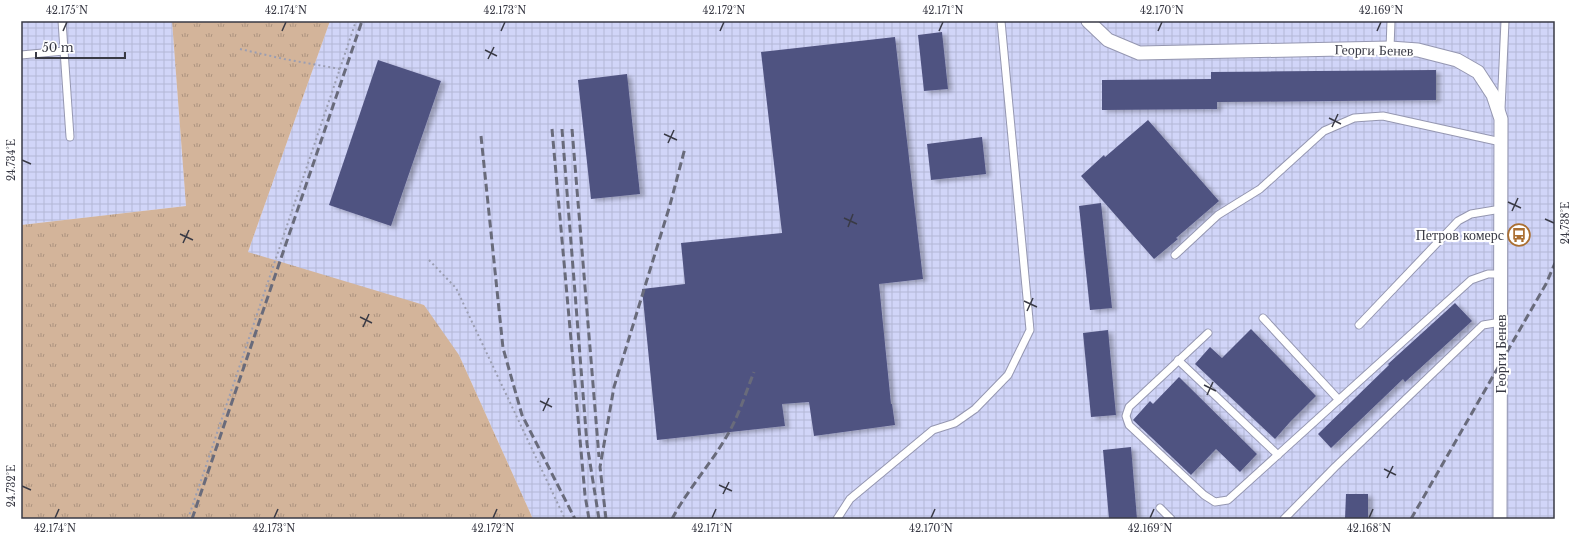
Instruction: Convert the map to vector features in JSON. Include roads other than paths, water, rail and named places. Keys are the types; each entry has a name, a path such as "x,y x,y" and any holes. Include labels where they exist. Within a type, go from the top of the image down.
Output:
{"street":[{"name":"Георги Бенев","path":"1088,21 1108,40 1139,53 1390,48 1418,50 1456,60 1478,72 1493,95 1501,119 1500,519"}],"lane":[{"path":"62,21 70,137"},
{"path":"836,519 850,499 933,430 955,423 975,409 1008,375 1030,330 1001,21"},
{"path":"1390,48 1391,21"},
{"path":"1501,119 1505,21"},
{"path":"21,55 64,51"},
{"path":"1175,255 1218,215 1260,189 1324,131 1354,118 1383,116 1501,142"},
{"path":"1359,325 1458,221 1471,214 1501,209"},
{"path":"1208,333 1129,407 1126,416 1129,425 1204,495 1215,502 1228,500 1471,280 1488,274 1501,274"},
{"path":"1263,318 1338,400"},
{"path":"1284,519 1335,467 1483,325 1501,322"},
{"path":"1178,360 1278,455"},
{"path":"1160,508 1171,519"}],"railway":[{"path":"192,519 362,21"},
{"path":"552,129 585,495 589,519"},
{"path":"562,129 587,444 599,519"},
{"path":"572,129 599,457"},
{"path":"481,136 503,348 522,415 575,519"},
{"path":"606,519 600,467 614,387 670,205 685,148"},
{"path":"1411,519 1546,284 1555,263"},
{"path":"672,519 732,427 754,372"}],"place":[{"name":"Петров комерс","path":"1519,235"}]}
